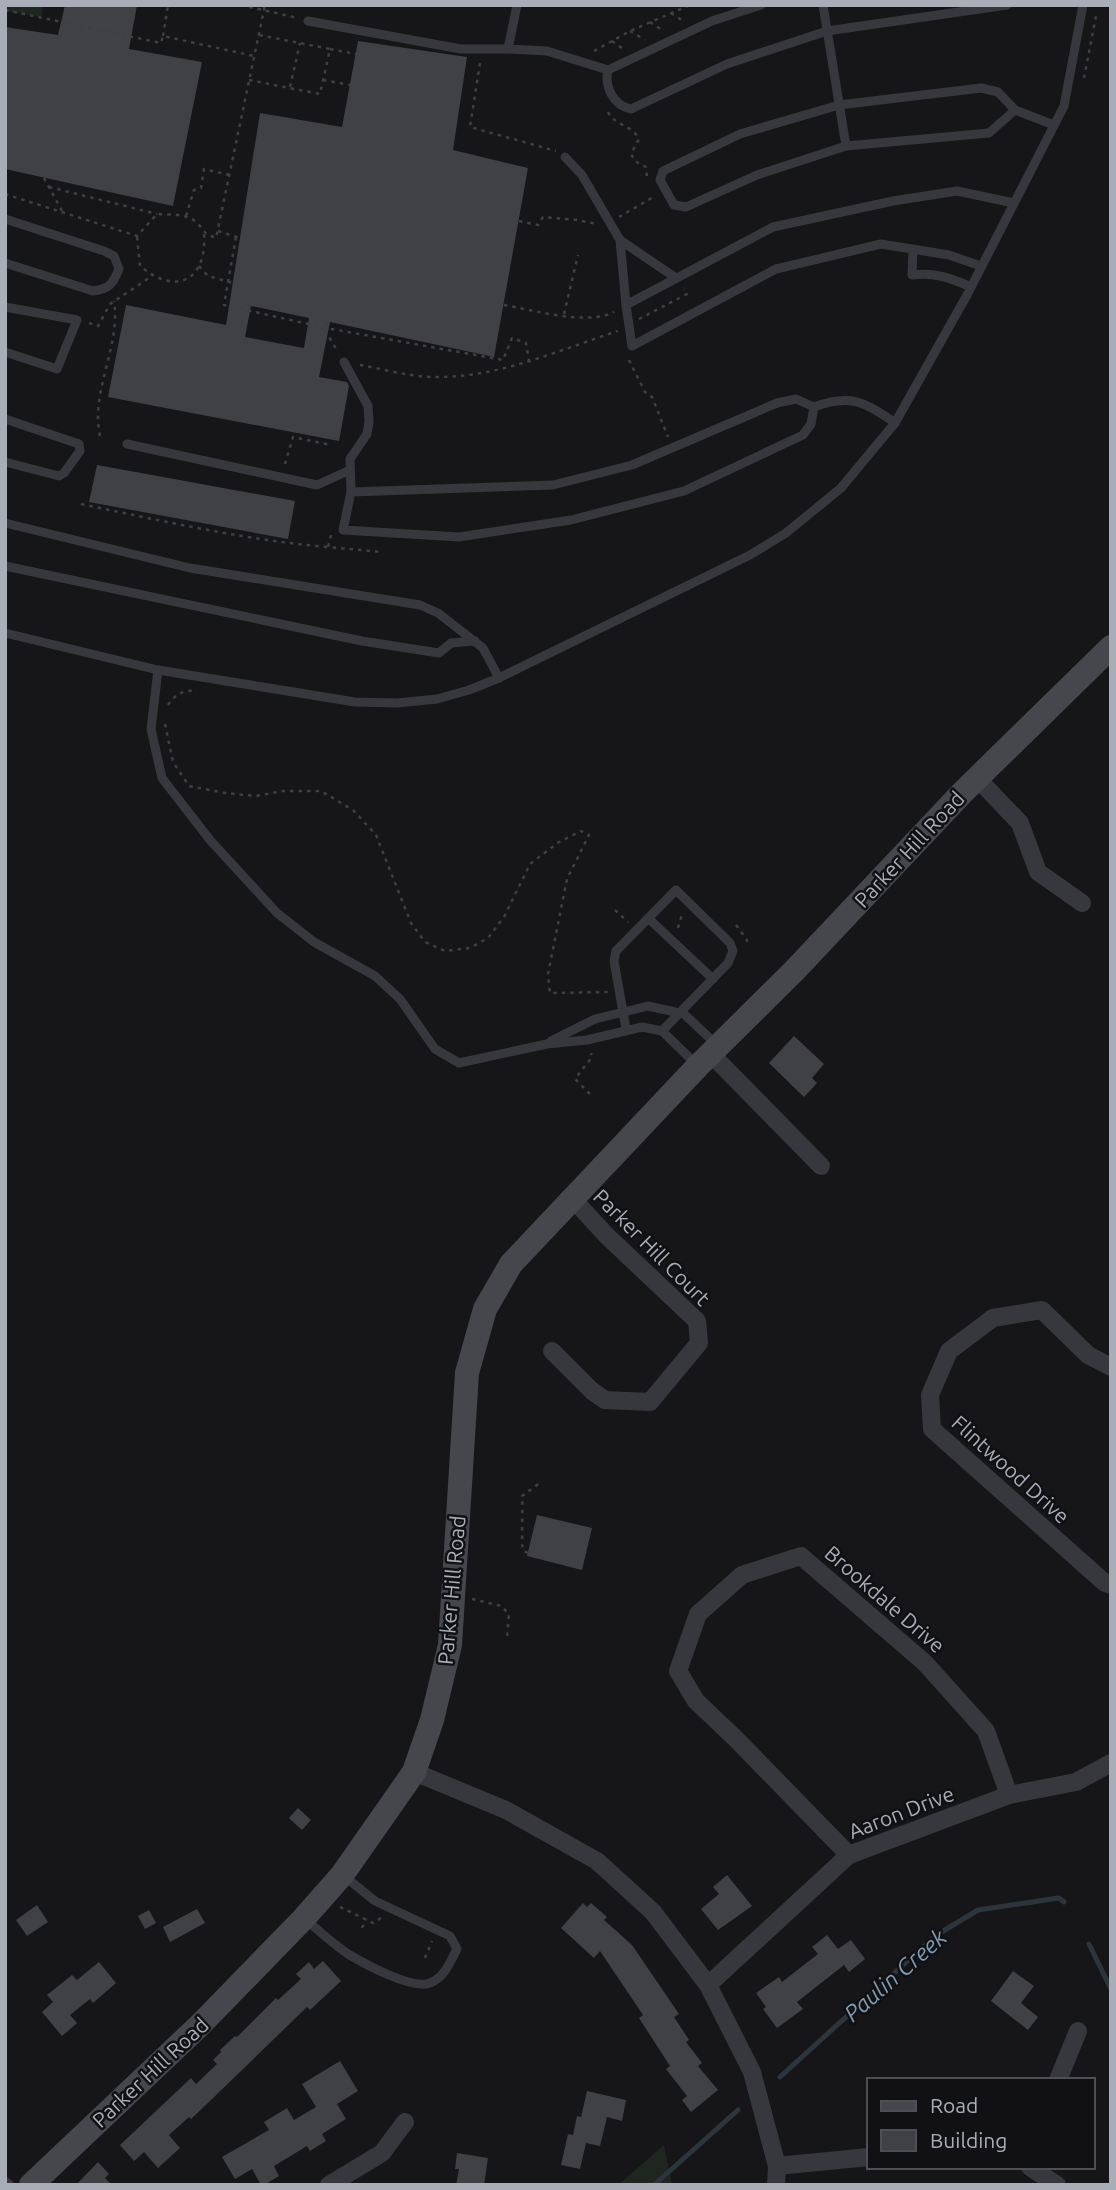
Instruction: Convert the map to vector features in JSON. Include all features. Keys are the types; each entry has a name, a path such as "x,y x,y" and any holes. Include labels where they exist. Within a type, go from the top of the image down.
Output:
{"street":[{"name":"Parker Hill Road","path":"31,2185 311,1924 348,1879 414,1772 432,1720 450,1644 467,1373 485,1309 511,1264 977,778 1111,647"},
{"path":"977,778 1020,823 1038,872 1082,903"},
{"path":"709,1056 821,1166"},
{"name":"Parker Hill Court","path":"552,1351 592,1391 605,1400 650,1402 699,1343 697,1321 606,1235 573,1199"},
{"name":"Flintwood Drive","path":"1111,1367 1088,1355 1042,1310 993,1318 949,1351 930,1395 932,1429 1095,1574 1111,1585"},
{"name":"Brookdale Drive","path":"849,1855 736,1739 695,1701 678,1671 698,1614 742,1575 801,1556 925,1663 986,1731 1009,1795"},
{"name":"Aaron Drive","path":"708,1985 849,1855 1009,1795 1076,1782 1111,1763"},
{"path":"414,1772 506,1811 597,1861 653,1912 708,1985 752,2072 777,2166 776,2185"},
{"path":"1059,2078 1078,2031"},
{"path":"329,2185 382,2153 405,2122"},
{"path":"777,2166 867,2157"},
{"path":"1033,2169 1056,2185"}],"lane":[{"path":"508,49 517,5"},
{"path":"308,20 461,49 547,51 608,70 712,21 761,5"},
{"path":"823,5 846,146"},
{"path":"608,70 606,78 614,100 631,109 727,64 827,31 1007,5"},
{"path":"5,633 158,670 355,702 397,703 437,699 499,678 750,555 786,533 841,488 895,423 971,287 1064,106 1083,5"},
{"path":"1015,110 989,132 846,146 757,175 685,207 674,205 660,180 663,171 740,134 839,105 981,88 998,92 1015,110 1054,125"},
{"path":"565,157 582,174 620,240 629,345 776,269 881,244 949,255 981,267"},
{"path":"626,305 773,227 893,201 957,191 1014,203"},
{"path":"5,219 104,251 114,256 119,269 114,282 105,289 93,291 5,263"},
{"path":"620,240 676,278"},
{"path":"912,250 912,275 941,275 971,287"},
{"path":"5,307 77,320 57,369 5,352"},
{"path":"344,362 368,406 369,422 367,434 350,459 351,492 344,530 459,537 571,520 684,491 803,435 811,424 814,407"},
{"path":"351,492 553,485 632,465 777,403 796,399 814,407 835,399 854,401 873,407 895,423"},
{"path":"5,419 79,444 80,451 59,476 5,462"},
{"path":"127,444 317,485 350,470"},
{"path":"5,523 190,568 420,605 438,613 483,648 499,678"},
{"path":"5,566 375,643 439,653 451,643 475,641"},
{"path":"158,670 151,729 162,778 210,840 277,913 314,942 375,976 400,999 435,1049 459,1063 547,1044 587,1040 642,1027 662,1031 709,1056"},
{"path":"626,1029 614,961 616,951 676,890 730,943 733,951 728,963 662,1031"},
{"path":"648,918 713,979"},
{"path":"547,1044 595,1018 648,1006 684,1014 709,1056"},
{"path":"311,1924 348,1954 406,1981 417,1985 429,1984 440,1978 457,1949 450,1936 375,1901 348,1879"},
{"path":"5,2180 10,2185"}],"path":[{"path":"5,10 161,43 168,5"},
{"path":"241,5 264,7 308,20"},
{"path":"594,66 585,56 630,31 690,5"},
{"path":"204,234 216,238 218,232 264,7"},
{"path":"259,35 356,54"},
{"path":"163,36 254,56"},
{"path":"290,88 300,43"},
{"path":"249,80 320,94 330,49"},
{"path":"482,49 470,127 551,149 565,157"},
{"path":"323,80 350,85"},
{"path":"606,109 611,120 637,134 639,139 631,154 635,161 646,167 649,183"},
{"path":"186,216 194,190 201,188 204,169 229,175"},
{"path":"44,178 62,211"},
{"path":"49,187 157,214 186,216 197,222 204,234 205,254 195,274 179,282 155,278 140,266 137,236 157,214"},
{"path":"519,221 538,225 543,217 612,225 655,197 652,190"},
{"path":"5,194 137,236"},
{"path":"218,232 238,237 224,305 326,328 503,360 512,338 526,343 529,361"},
{"path":"564,314 578,255"},
{"path":"199,266 208,276 233,283"},
{"path":"77,320 98,326 110,303 152,276"},
{"path":"629,345 637,334 638,320 687,294 676,278"},
{"path":"100,436 99,403 117,319 114,301"},
{"path":"504,305 581,318 607,315 626,305"},
{"path":"327,321 326,328 344,362 434,377 494,371 618,330 627,338 645,392 652,397 672,447"},
{"path":"608,334 615,338"},
{"path":"281,477 293,438 331,446"},
{"path":"81,504 244,536 328,547"},
{"path":"167,706 173,696 185,690 199,691"},
{"path":"164,716 173,762 189,786 256,796 283,791 321,791 353,810 376,835 411,923 425,942 445,951 470,948 488,938 504,916 530,864 581,831 589,835 567,879 548,974 550,993 605,993 618,990"},
{"path":"615,910 636,931"},
{"path":"673,942 683,911"},
{"path":"587,1040 592,1057 575,1079 590,1094"},
{"path":"528,1553 523,1550 522,1545 522,1496 541,1482"},
{"path":"465,1598 501,1606 509,1614 507,1637"},
{"path":"311,1924 348,1879"},
{"path":"362,1928 366,1919"},
{"path":"425,1958 433,1938"}],"shaded area":[{"path":"5,5 43,5 42,17 5,11"},
{"path":"664,2145 672,2185 618,2185"}],"building":[{"path":"65,5 137,5 129,49 202,62 173,206 5,169 5,27 58,35"},
{"path":"358,41 467,57 453,150 528,168 494,357 330,322 319,377 347,382 349,386 339,441 108,397 126,305 226,325 260,113 342,127","holes":["251,306 309,318 304,348 245,337"]},
{"path":"97,465 295,501 288,539 89,502"},
{"path":"794,1036 824,1064 812,1078 817,1083 804,1097 769,1063"},
{"path":"537,1515 592,1528 582,1570 527,1556"},
{"path":"298,1808 311,1820 302,1830 289,1818"},
{"path":"727,1875 752,1906 718,1930 701,1909 719,1894 713,1887"},
{"path":"583,1903 587,1907 591,1903 607,1917 604,1920 632,1945 679,2014 674,2017 689,2040 686,2042 702,2063 698,2066 718,2090 691,2112 682,2100 687,2096 666,2069 670,2066 639,2018 643,2015 600,1951 594,1958 561,1928"},
{"path":"37,1905 48,1922 27,1936 16,1920"},
{"path":"197,1909 205,1923 170,1942 163,1927"},
{"path":"149,1910 156,1923 145,1929 138,1916"},
{"path":"827,1935 838,1949 851,1940 865,1959 849,1972 844,1965 797,2002 803,2009 777,2028 763,2009 766,2007 756,1993 779,1977 782,1982 818,1954 812,1947"},
{"path":"323,1961 341,1981 310,2010 307,2007 191,2119 189,2117 169,2135 180,2148 158,2168 144,2152 134,2161 120,2145 191,2078 196,2084 217,2064 213,2060 220,2050 276,1998 278,2000 301,1979 296,1974 309,1962 314,1969"},
{"path":"99,1962 116,1983 93,2003 90,1999 70,2015 77,2023 62,2036 42,2012 53,2002 47,1995 72,1975 77,1980"},
{"path":"1013,1971 1034,1986 1021,2003 1038,2017 1028,2030 991,2001"},
{"path":"340,2061 358,2091 337,2104 346,2119 322,2134 326,2141 310,2151 307,2146 274,2166 279,2176 264,2185 261,2185 252,2169 235,2179 222,2157 269,2130 264,2122 287,2108 294,2120 316,2107 302,2084"},
{"path":"587,2091 626,2100 622,2121 607,2117 600,2146 586,2143 580,2169 561,2165 568,2134 573,2135 577,2116 581,2117"},
{"path":"457,2153 488,2158 484,2185 456,2185 459,2169 455,2169"},
{"path":"98,2162 109,2174 105,2178 112,2185 76,2185"}],"waterway":[{"name":"Paulin Creek","path":"780,2077 935,1936 978,1910 1059,1898 1064,1902"},
{"name":"Paulin Creek","path":"1089,1944 1111,1989"},
{"name":"Paulin Creek","path":"654,2185 738,2110"}]}
